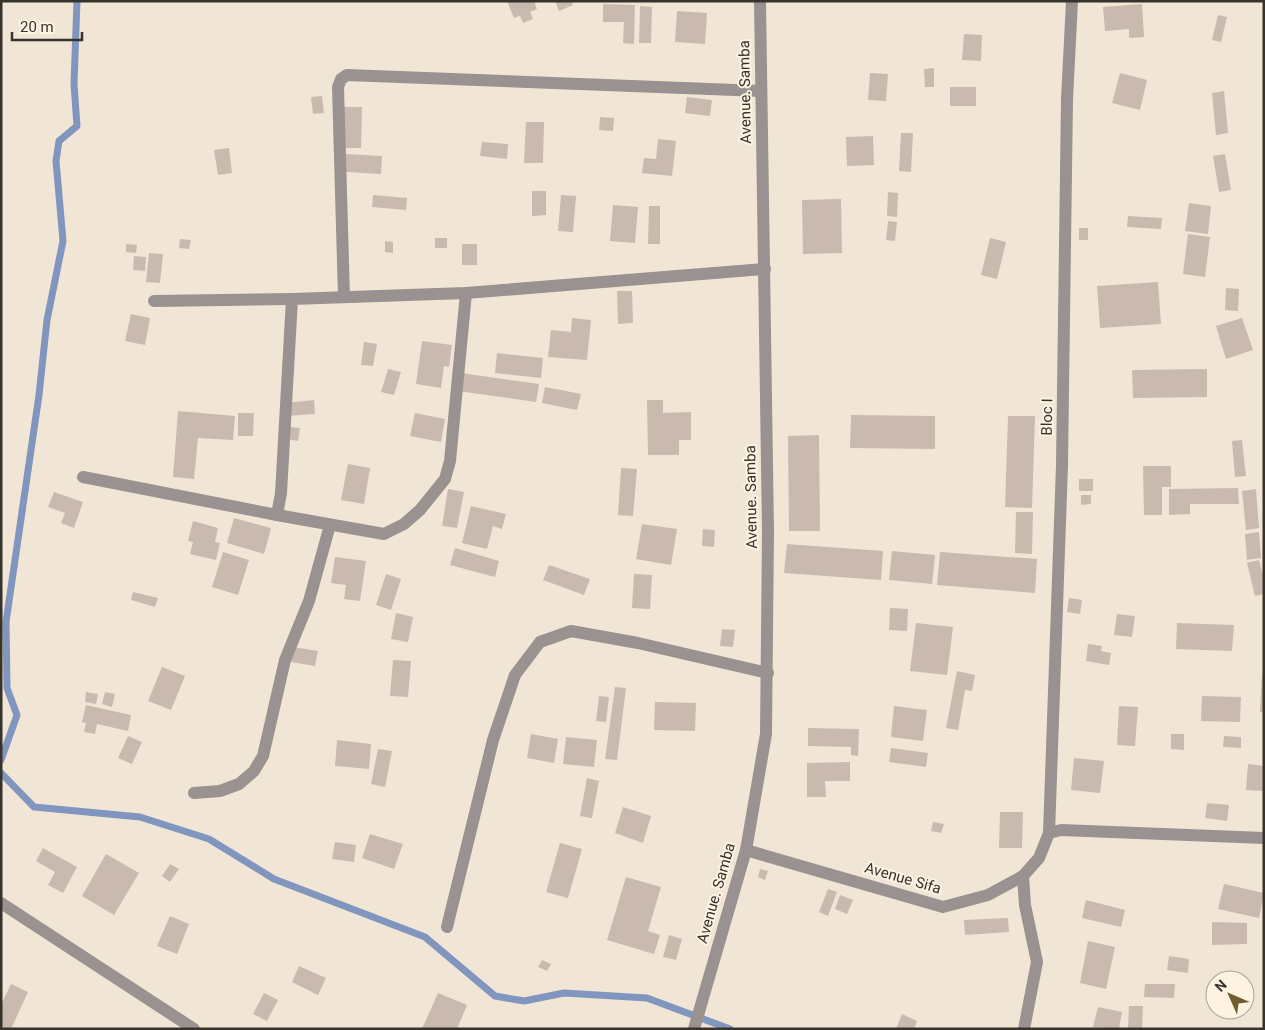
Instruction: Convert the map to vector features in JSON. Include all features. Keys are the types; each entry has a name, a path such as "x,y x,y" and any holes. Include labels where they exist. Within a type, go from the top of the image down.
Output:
{"street":[{"name":"Avenue. Samba","path":"694,1029 746,850 766,734 768,673 765,269 760,1"},
{"name":"Bloc I","path":"1050,833 1062,485 1067,99 1072,1"},
{"path":"344,297 338,88 341,79 347,75 761,91"},
{"path":"154,300 292,299 466,293 765,269"},
{"path":"83,477 384,534 404,524 420,510 445,479 450,461 466,293"},
{"path":"277,515 281,493 292,299"},
{"path":"194,793 220,791 239,784 254,771 263,756 285,660 309,601 330,525"},
{"path":"447,927 493,740 515,676 540,642 572,631 768,673"},
{"path":"1050,833 1061,830 1264,838"},
{"name":"Avenue Sifa","path":"746,850 943,907 988,895 1023,876 1039,858 1050,833"},
{"path":"1023,876 1025,905 1037,962 1024,1029"},
{"path":"1,903 194,1029"}],"building":[{"path":"507,1 534,1 537,9 530,12 533,19 523,23 520,16 514,18"},
{"path":"555,1 572,1 573,5 559,11"},
{"path":"603,4 635,5 634,44 623,43 624,22 603,22"},
{"path":"1142,4 1144,37 1129,38 1129,29 1105,31 1103,7"},
{"path":"640,6 652,7 651,43 639,43"},
{"path":"677,11 707,13 705,44 675,42"},
{"path":"1218,15 1227,17 1221,42 1212,40"},
{"path":"964,34 982,35 981,61 962,60"},
{"path":"934,68 934,87 925,87 924,69"},
{"path":"870,73 888,74 886,101 868,100"},
{"path":"1120,73 1147,80 1140,110 1112,103"},
{"path":"950,87 976,87 976,106 950,106"},
{"path":"1224,91 1228,133 1216,135 1212,93"},
{"path":"322,96 324,113 313,114 311,97"},
{"path":"687,97 712,100 710,116 685,113"},
{"path":"344,107 362,107 361,148 344,148"},
{"path":"600,117 614,118 613,131 599,130"},
{"path":"526,122 544,122 543,163 524,163"},
{"path":"901,133 913,133 911,172 899,171"},
{"path":"873,136 874,165 847,166 846,137"},
{"path":"658,139 676,141 672,176 642,173 644,158 656,159"},
{"path":"482,142 508,144 507,159 480,156"},
{"path":"229,148 232,173 218,175 214,150"},
{"path":"346,154 382,156 381,174 346,172"},
{"path":"1225,154 1231,190 1219,192 1213,156"},
{"path":"532,191 546,191 546,215 532,216"},
{"path":"888,192 898,193 897,217 887,216"},
{"path":"373,195 407,198 406,210 372,207"},
{"path":"561,195 576,196 573,232 558,231"},
{"path":"841,199 842,253 803,254 802,200"},
{"path":"1189,203 1211,206 1208,234 1185,231"},
{"path":"613,205 638,207 635,243 610,241"},
{"path":"649,206 660,206 660,244 648,244"},
{"path":"1128,216 1162,218 1161,229 1127,227"},
{"path":"888,221 897,222 895,241 886,240"},
{"path":"1079,228 1088,228 1088,240 1079,240"},
{"path":"1188,234 1210,237 1205,277 1183,274"},
{"path":"435,238 447,238 447,248 435,248"},
{"path":"990,238 1006,242 997,279 981,275"},
{"path":"180,239 191,240 189,249 179,248"},
{"path":"385,241 393,242 393,253 385,252"},
{"path":"126,244 137,245 136,253 126,252"},
{"path":"462,244 477,244 477,265 462,265"},
{"path":"149,253 163,254 160,283 146,282"},
{"path":"134,256 146,257 145,271 133,270"},
{"path":"1158,282 1161,324 1100,328 1097,286"},
{"path":"1226,288 1239,289 1238,311 1225,310"},
{"path":"617,291 632,291 633,323 618,324"},
{"path":"131,314 150,318 145,345 125,341"},
{"path":"572,318 591,320 587,360 548,357 551,330 571,332"},
{"path":"1242,318 1253,350 1226,359 1216,326"},
{"path":"422,341 452,345 449,367 444,366 441,388 416,384"},
{"path":"364,342 377,344 373,366 361,365"},
{"path":"497,353 543,358 541,378 495,373"},
{"path":"388,369 401,372 394,395 381,392"},
{"path":"1207,369 1207,397 1133,398 1132,370"},
{"path":"461,373 539,384 536,402 458,391"},
{"path":"545,387 581,394 577,410 542,403"},
{"path":"314,400 315,414 286,416 285,403"},
{"path":"647,400 663,400 663,413 691,412 691,440 679,440 679,455 648,455"},
{"path":"178,411 235,416 233,440 198,438 194,479 173,477"},
{"path":"238,413 254,413 253,436 238,436"},
{"path":"415,413 445,419 441,442 410,436"},
{"path":"851,415 935,416 935,449 850,448"},
{"path":"1008,416 1035,416 1032,508 1005,507"},
{"path":"289,427 300,428 298,441 287,439"},
{"path":"819,435 820,531 789,531 788,436"},
{"path":"1242,440 1246,476 1235,477 1232,441"},
{"path":"348,464 370,468 364,504 341,500"},
{"path":"1143,466 1171,466 1171,487 1162,487 1162,515 1144,515"},
{"path":"621,468 637,469 633,516 618,515"},
{"path":"1079,479 1093,479 1093,491 1079,491"},
{"path":"1238,488 1239,504 1190,504 1190,514 1169,515 1169,489"},
{"path":"448,489 464,492 457,528 442,526"},
{"path":"1256,489 1259,528 1246,530 1242,491"},
{"path":"54,492 83,502 74,528 61,523 65,513 48,507"},
{"path":"1081,495 1091,495 1091,504 1081,505"},
{"path":"471,506 506,514 502,529 493,526 487,549 462,543"},
{"path":"1016,512 1033,512 1032,554 1015,553"},
{"path":"234,518 271,528 264,554 227,543"},
{"path":"193,521 218,528 215,542 220,543 216,560 190,554 193,542 188,541"},
{"path":"642,524 677,529 671,565 636,559"},
{"path":"703,529 715,530 714,547 702,546"},
{"path":"1259,532 1261,558 1247,560 1245,534"},
{"path":"787,544 883,551 881,580 784,573"},
{"path":"455,548 499,561 495,577 450,565"},
{"path":"892,551 935,555 932,584 889,580"},
{"path":"223,552 249,560 238,595 212,587"},
{"path":"940,552 1037,559 1035,593 937,585"},
{"path":"335,557 366,561 360,601 344,599 346,585 331,583"},
{"path":"1259,560 1264,580 1264,594 1255,596 1247,563"},
{"path":"549,565 590,579 584,595 543,580"},
{"path":"386,574 401,579 391,610 376,605"},
{"path":"634,574 652,575 650,609 632,608"},
{"path":"133,592 158,598 155,607 131,600"},
{"path":"1069,598 1082,600 1080,614 1067,612"},
{"path":"890,608 908,609 907,631 889,630"},
{"path":"396,613 413,617 408,642 391,639"},
{"path":"1117,614 1135,616 1132,637 1114,635"},
{"path":"916,623 953,627 947,675 910,671"},
{"path":"1177,623 1234,625 1232,651 1176,649"},
{"path":"722,629 735,630 733,647 720,646"},
{"path":"1088,644 1102,646 1101,651 1111,653 1109,665 1086,661"},
{"path":"293,647 318,651 315,666 291,662"},
{"path":"393,660 411,661 408,697 390,696"},
{"path":"162,667 185,676 171,710 148,701"},
{"path":"957,671 975,675 972,691 965,690 958,730 946,728"},
{"path":"1262,673 1264,673 1264,712 1260,712"},
{"path":"615,687 626,688 617,760 605,759"},
{"path":"86,692 98,694 96,704 85,702"},
{"path":"105,692 115,694 112,707 102,704"},
{"path":"599,696 609,697 606,722 596,721"},
{"path":"1202,696 1241,697 1240,722 1201,721"},
{"path":"655,702 696,703 695,731 654,730"},
{"path":"86,705 131,715 128,731 97,724 95,734 84,732 86,723 82,722"},
{"path":"894,706 927,710 923,741 891,737"},
{"path":"1119,706 1138,707 1135,746 1117,745"},
{"path":"808,728 859,729 858,756 851,755 851,747 808,746"},
{"path":"531,734 558,739 554,763 527,758"},
{"path":"1171,734 1184,734 1184,750 1171,749"},
{"path":"128,736 142,742 132,764 118,758"},
{"path":"1224,736 1241,737 1241,748 1223,747"},
{"path":"566,737 597,740 594,767 563,764"},
{"path":"337,740 371,744 369,769 335,766"},
{"path":"891,748 928,753 926,767 889,762"},
{"path":"378,749 392,751 385,787 371,784"},
{"path":"1074,758 1104,761 1100,793 1071,790"},
{"path":"850,762 850,781 825,781 826,797 807,797 807,763"},
{"path":"1248,764 1264,766 1264,791 1246,790"},
{"path":"587,778 599,781 592,818 580,816"},
{"path":"1207,803 1229,805 1227,821 1205,818"},
{"path":"623,807 651,816 643,843 615,833"},
{"path":"1000,812 1023,812 1022,848 999,848"},
{"path":"933,822 944,824 941,833 931,831"},
{"path":"370,834 403,844 394,869 362,858"},
{"path":"335,842 356,845 354,862 332,859"},
{"path":"560,843 582,849 568,898 546,892"},
{"path":"43,848 77,867 63,893 48,885 55,872 36,861"},
{"path":"106,854 139,873 114,915 82,896"},
{"path":"170,864 179,869 170,882 162,876"},
{"path":"760,869 768,871 765,880 758,877"},
{"path":"626,877 661,887 648,931 660,935 654,954 607,940"},
{"path":"1224,884 1264,893 1259,918 1218,909"},
{"path":"828,889 837,892 828,916 819,912"},
{"path":"840,895 853,900 847,914 835,909"},
{"path":"1086,900 1125,910 1121,927 1082,918"},
{"path":"170,916 189,924 177,954 157,946"},
{"path":"1008,918 1009,932 965,935 964,920"},
{"path":"1212,922 1247,923 1247,944 1212,945"},
{"path":"669,935 682,939 676,960 663,957"},
{"path":"1088,941 1115,947 1106,989 1080,983"},
{"path":"1169,956 1189,959 1188,973 1167,970"},
{"path":"542,960 551,964 547,971 538,967"},
{"path":"299,966 326,978 318,995 292,982"},
{"path":"11,984 28,992 11,1029 7,1029 1,1026 1,1005"},
{"path":"1145,984 1175,984 1174,998 1144,997"},
{"path":"264,993 278,1000 267,1021 253,1014"},
{"path":"438,993 467,1005 457,1029 422,1029"},
{"path":"1129,1006 1143,1006 1142,1029 1128,1029"},
{"path":"1098,1007 1122,1012 1119,1029 1093,1027"},
{"path":"902,1014 917,1021 914,1029 896,1029"}],"waterway":[{"path":"1,760 17,715 7,688 6,622 39,395 47,320 63,241 56,161 59,141 77,126 74,84 77,1"},
{"path":"1,773 34,807 140,817 209,839 274,879 425,937 495,996 524,1001 564,993 647,998 730,1029"}]}
